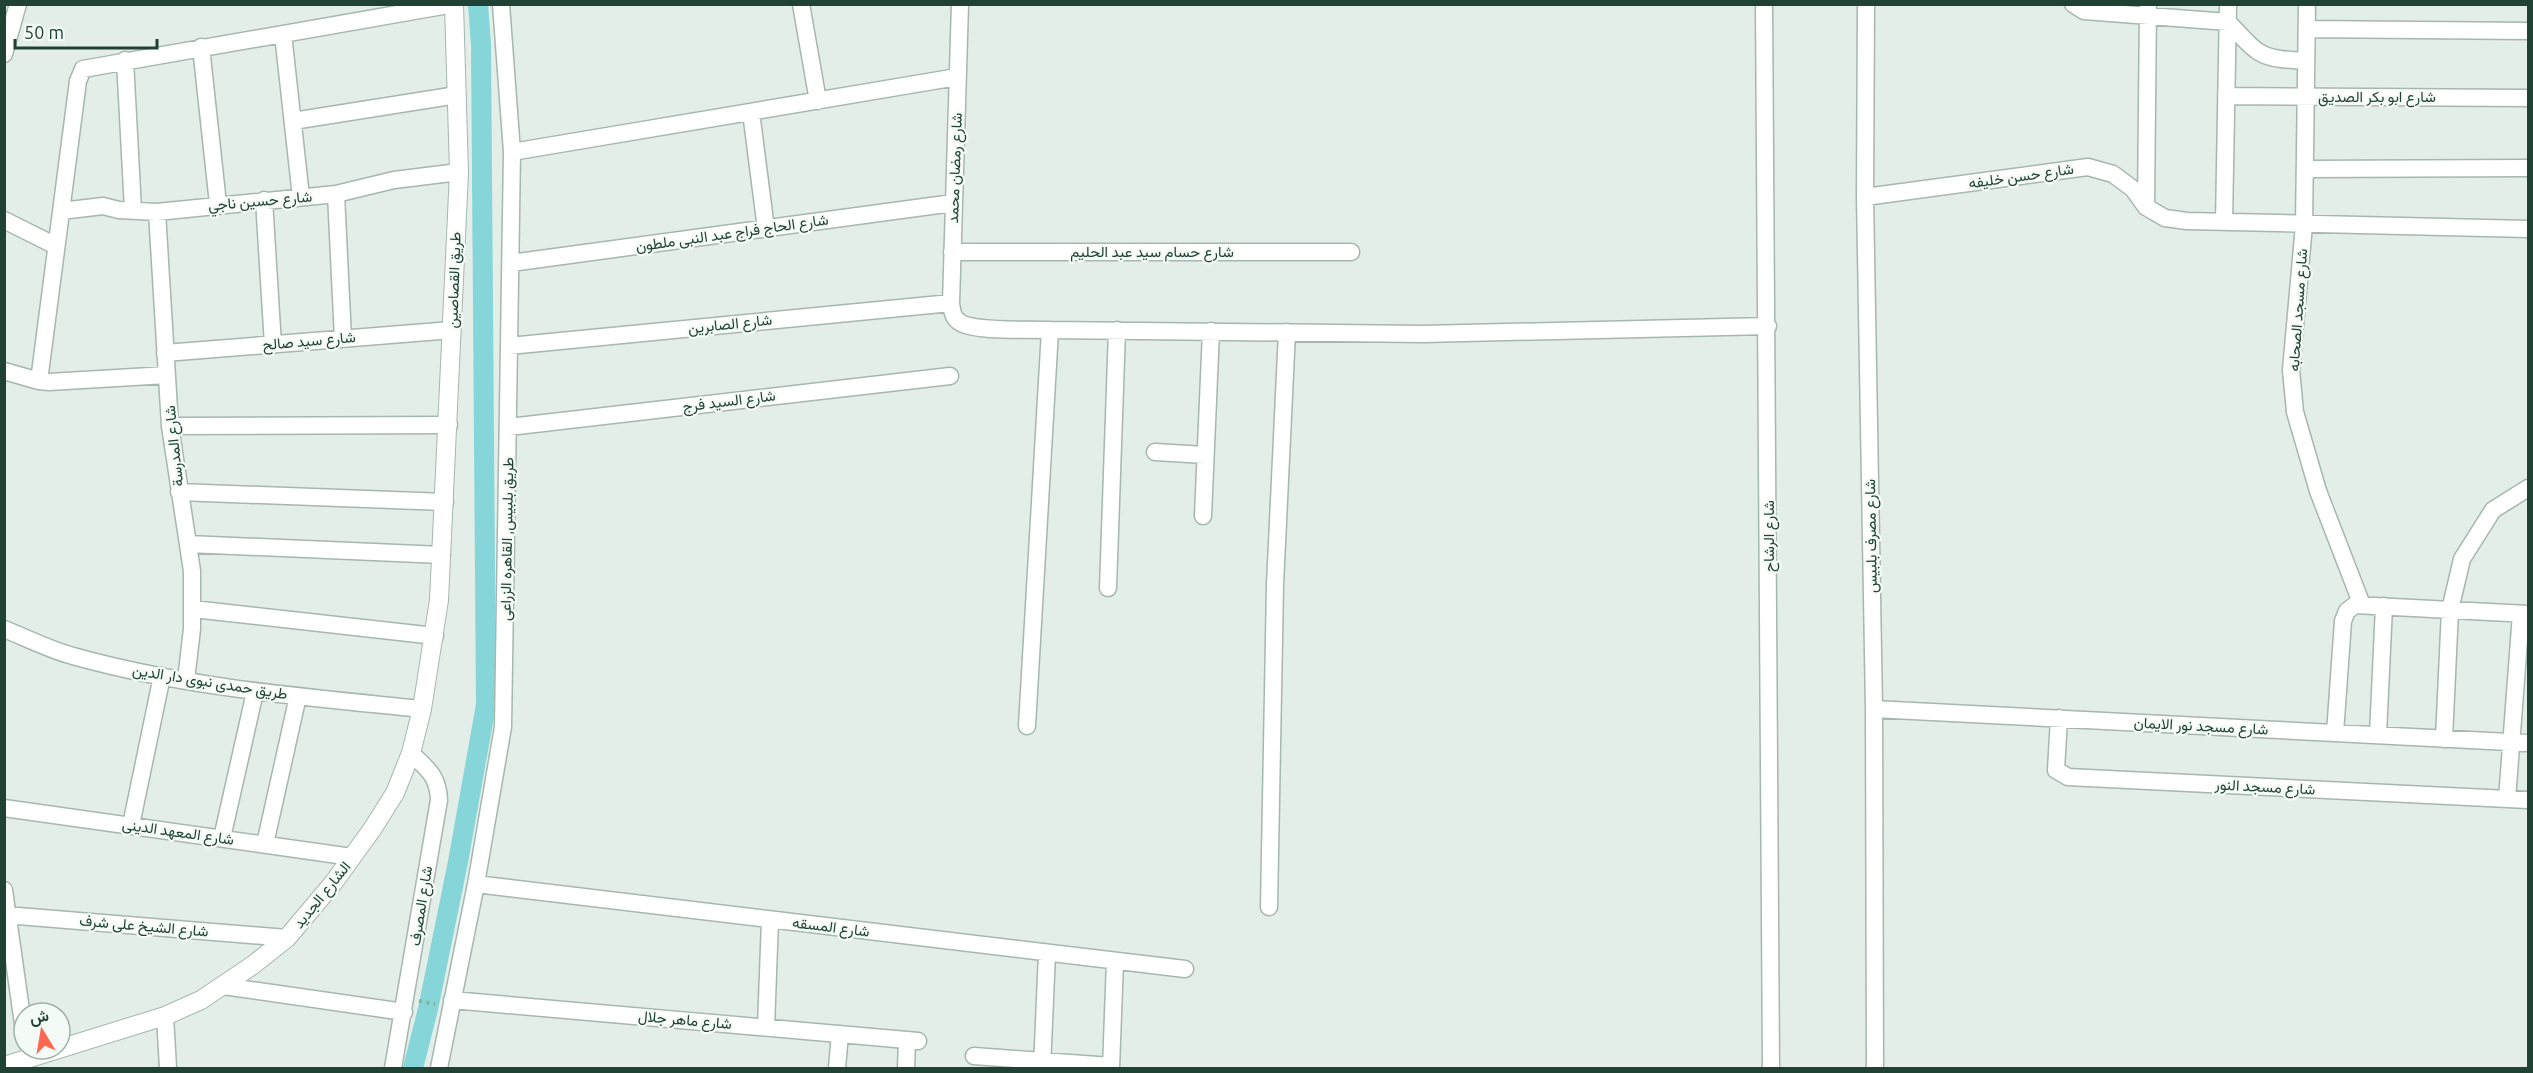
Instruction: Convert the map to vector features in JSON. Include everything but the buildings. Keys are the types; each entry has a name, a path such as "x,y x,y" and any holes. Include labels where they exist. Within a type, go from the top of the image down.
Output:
{"street":[{"path":"4,54 9,23 18,4"},
{"path":"39,381 79,76 87,67 454,4"},
{"name":"طريق القصاصين","path":"442,555 459,172 454,4"},
{"name":"طريق بلبيس, القاهره الزراعى","path":"439,1068 446,1002 476,884 503,727 512,152 501,4"},
{"path":"801,4 818,101"},
{"name":"شارع رمضان محمد","path":"951,303 960,4"},
{"name":"شارع الرشاح","path":"1764,4 1772,1068"},
{"name":"شارع مصرف بلبيس","path":"1866,4 1865,198 1874,709 1875,1068"},
{"path":"2073,4 2084,11 2148,10 2228,22 2257,54 2270,58 2306,61"},
{"path":"2224,222 2228,4"},
{"name":"شارع مسجد الصحابه","path":"2307,4 2304,225 2291,370 2295,412 2318,491 2362,605"},
{"path":"2146,207 2148,10"},
{"path":"2307,29 2529,31"},
{"path":"283,34 301,197"},
{"path":"201,47 218,204"},
{"path":"125,60 133,210"},
{"path":"512,152 957,77"},
{"path":"293,121 457,95"},
{"name":"شارع ابو بكر الصديق","path":"2226,96 2529,98"},
{"path":"751,112 766,229"},
{"name":"شارع حسن خليفه","path":"1865,198 2088,167 2113,174 2133,189 2146,207 2165,218 2304,225 2529,229"},
{"path":"2306,169 2529,168"},
{"name":"شارع حسين ناجي","path":"61,211 103,206 120,210 157,212 218,204 336,194 394,180 459,172"},
{"path":"336,194 343,339"},
{"path":"264,200 273,345"},
{"name":"شارع الحاج فراج عبد النبى ملطون","path":"511,263 953,203"},
{"name":"شارع المدرسة","path":"157,212 170,426 188,544 193,609 186,680"},
{"path":"4,220 56,246"},
{"name":"شارع حسام سيد عبد الحليم","path":"952,252 1351,252"},
{"path":"951,303 953,315 965,325 1050,330 1501,333 1768,326"},
{"name":"شارع الصابرين","path":"509,346 951,303"},
{"name":"شارع سيد صالح","path":"165,353 452,330"},
{"path":"1027,726 1050,330"},
{"path":"1108,588 1117,330"},
{"path":"1203,516 1211,331"},
{"path":"1269,907 1275,585 1287,332"},
{"path":"4,371 39,381 167,375"},
{"name":"شارع السيد فرج","path":"509,427 950,376"},
{"path":"170,426 448,425"},
{"path":"1155,452 1205,454"},
{"path":"2444,739 2451,610 2462,559 2493,510 2529,488"},
{"path":"179,492 445,502"},
{"path":"188,544 442,555"},
{"name":"الشارع الجديد","path":"72,1045 165,1016 201,1000 223,986 287,938 352,857 395,793 411,753 422,709 435,636 442,555"},
{"path":"2335,733 2343,621 2347,611 2355,605 2525,614 2507,799"},
{"path":"2378,735 2384,606"},
{"path":"193,609 435,636"},
{"name":"طريق حمدى نبوى دار الدين","path":"4,629 71,656 162,676 255,692 422,709"},
{"path":"131,825 162,676"},
{"path":"222,838 255,692"},
{"path":"265,844 298,696"},
{"name":"شارع مسجد نور الايمان","path":"1874,709 2529,744"},
{"name":"شارع مسجد النور","path":"2058,718 2056,770 2068,777 2529,800"},
{"name":"شارع المصرف","path":"393,1068 410,1006 439,800 439,790 434,776 411,753"},
{"name":"شارع المعهد الدينى","path":"4,808 352,857"},
{"name":"شارع المسقه","path":"476,884 1185,969"},
{"path":"4,890 19,1001"},
{"name":"شارع الشيخ على شرف","path":"7,921 18,916 287,938"},
{"path":"766,1027 770,920"},
{"path":"1042,1065 1047,953"},
{"path":"974,1056 1042,1065 1111,1067 1115,961"},
{"path":"223,986 410,1006"},
{"name":"شارع ماهر جلال","path":"446,1002 912,1040 906,1068"},
{"path":"165,1016 168,1068"},
{"path":"837,1068 840,1034"},
{"name":"الشارع الجديد","path":"4,1066 21,1061"}],"path":[{"path":"410,1006 446,1002"}],"waterway":[{"path":"413,1068 428,1009 458,862 486,705 481,45 478,4"}]}
